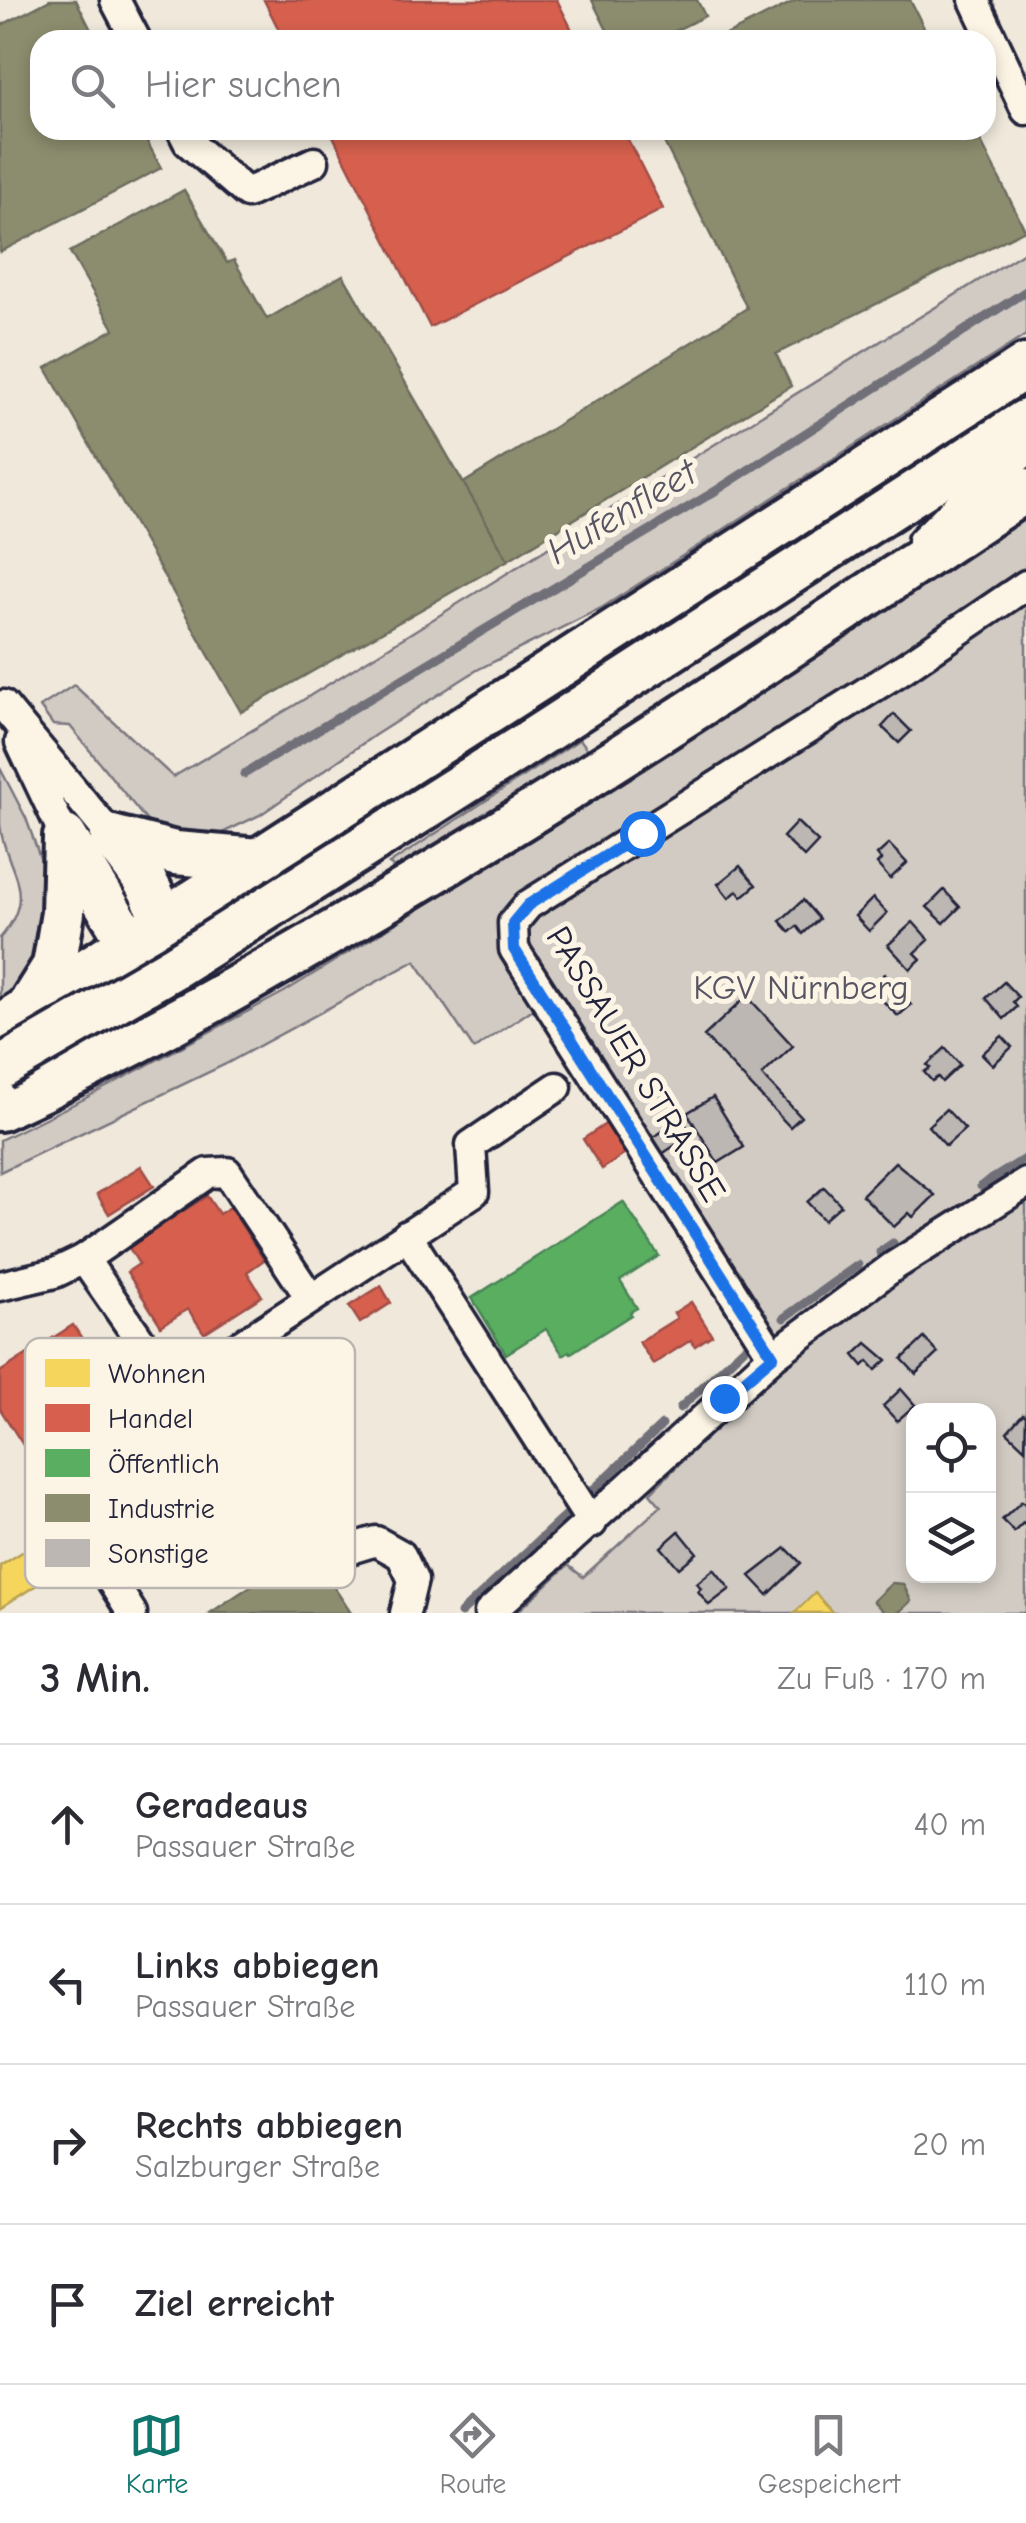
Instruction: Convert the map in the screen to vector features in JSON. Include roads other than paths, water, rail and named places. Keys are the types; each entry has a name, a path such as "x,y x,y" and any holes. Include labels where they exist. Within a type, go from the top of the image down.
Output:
{"highway":[{"path":"13,1018 155,940 259,860 1026,366"},
{"path":"0,1068 174,967 1026,421"},
{"path":"0,1108 106,1060 446,866 612,764 1026,490"},
{"path":"66,837 120,927 155,940 242,985"},
{"path":"13,1018 54,966 63,913 66,837"},
{"path":"112,837 175,854 259,860"},
{"path":"106,1060 140,1012 155,940 148,882 112,837"}],"street":[{"path":"115,0 131,30"},
{"path":"974,0 988,30"},
{"path":"996,47 1026,110"},
{"path":"187,140 248,193 314,162"},
{"path":"859,601 960,504 1026,451"},
{"name":"PASSAUER STRASSE","path":"773,1356 514,949 513,923 528,905 901,670 1026,585"},
{"path":"2,702 112,837"},
{"path":"2,702 66,837"},
{"path":"252,1338 474,1192 471,1145 557,1087"},
{"path":"0,1286 55,1273 84,1259 208,1173 228,1172 311,1299"},
{"path":"489,1613 773,1356 894,1266 1026,1183"},
{"path":"408,1236 592,1523"},
{"path":"84,1259 139,1338"},
{"path":"355,1548 376,1541 402,1556 413,1580 405,1613"},
{"path":"116,1588 132,1613"}],"waterway":[{"name":"Hufenfleet","path":"244,774 717,490 1026,291"},
{"path":"981,1186 1026,1158"},
{"path":"880,1252 893,1243"},
{"path":"784,1318 858,1265"},
{"path":"680,1408 744,1348"},
{"path":"594,1489 662,1425"},
{"path":"461,1613 565,1516"}],"park label":[{"name":"KGV Nürnberg","path":"801,987"}]}
